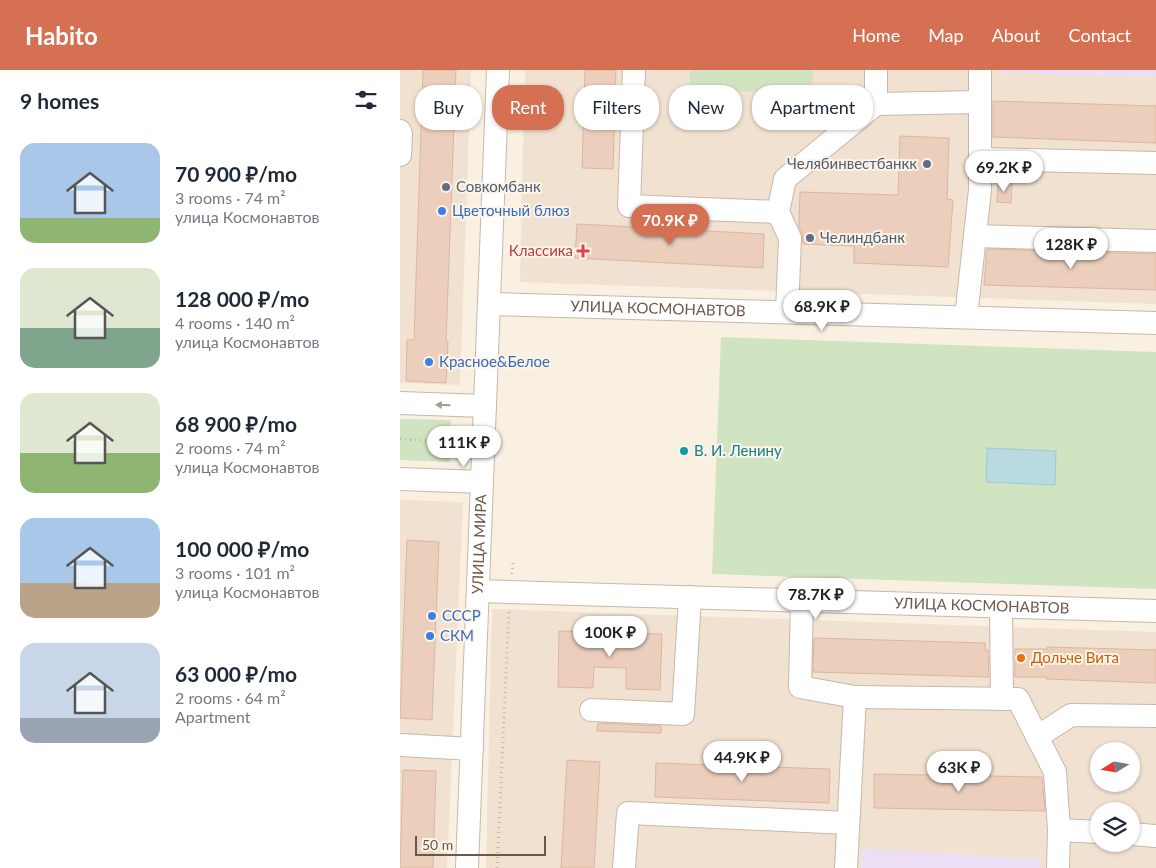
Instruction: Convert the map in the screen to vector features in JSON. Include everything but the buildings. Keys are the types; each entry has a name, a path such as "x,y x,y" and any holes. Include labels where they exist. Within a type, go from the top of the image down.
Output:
{"street":[{"name":"УЛИЦА МИРА","path":"467,868 498,70"},
{"path":"634,70 629,206 778,212"},
{"path":"876,70 876,104"},
{"path":"966,317 980,190 980,70"},
{"path":"787,312 790,238 778,212 785,179 876,104 979,102"},
{"path":"400,131 400,155"},
{"path":"980,159 1156,163"},
{"path":"975,236 1156,241"},
{"name":"УЛИЦА КОСМОНАВТОВ","path":"489,304 1156,323"},
{"path":"400,403 485,406"},
{"path":"400,479 482,482"},
{"name":"УЛИЦА КОСМОНАВТОВ","path":"478,590 1156,611"},
{"path":"591,710 683,714 690,597"},
{"path":"802,600 800,687 855,696 1018,699 1055,772 1059,830 1058,868"},
{"path":"1001,606 1002,699"},
{"path":"846,868 855,696"},
{"path":"1037,737 1071,715 1156,716"},
{"path":"400,745 472,749"},
{"path":"624,868 628,813 848,823"},
{"path":"1059,830 1090,832"},
{"path":"1140,835 1156,836"}],"path":[{"path":"400,440 460,442"},
{"path":"497,868 513,562"}],"shaded area":[{"path":"400,70 471,70 470,85 415,85 415,130 469,130 460,385 400,383"},
{"path":"525,70 1002,70 1002,73 1156,77 1156,304 520,282 524,130 564,130 564,85 525,85"},
{"path":"1002,70 1156,70 1156,77 1002,73"},
{"path":"400,500 463,502 447,868 400,868"},
{"path":"492,609 1156,632 1156,868 1040,868 1040,859 862,850 861,868 486,868"},
{"path":"862,849 1041,859 1040,868 861,868"}],"green space":[{"path":"690,70 814,70 811,85 752,85 752,91 742,91 742,85 693,85 690,83"},
{"path":"721,337 1156,352 1156,589 712,574"},
{"path":"400,419 451,420 450,462 400,460"}],"water":[{"path":"987,448 1056,451 1055,485 986,482"}],"place":[{"name":"Челябинвестбанкк","path":"927,164"},
{"name":"Совкомбанк","path":"446,187"},
{"name":"Цветочный блюз","path":"442,211"},
{"name":"Челиндбанк","path":"810,238"},
{"name":"Классика","path":"583,251"},
{"name":"Красное&Белое","path":"429,362"},
{"name":"В. И. Ленину","path":"684,451"},
{"name":"СССР","path":"432,616"},
{"name":"СКМ","path":"430,636"},
{"name":"Дольче Вита","path":"1021,658"}]}
